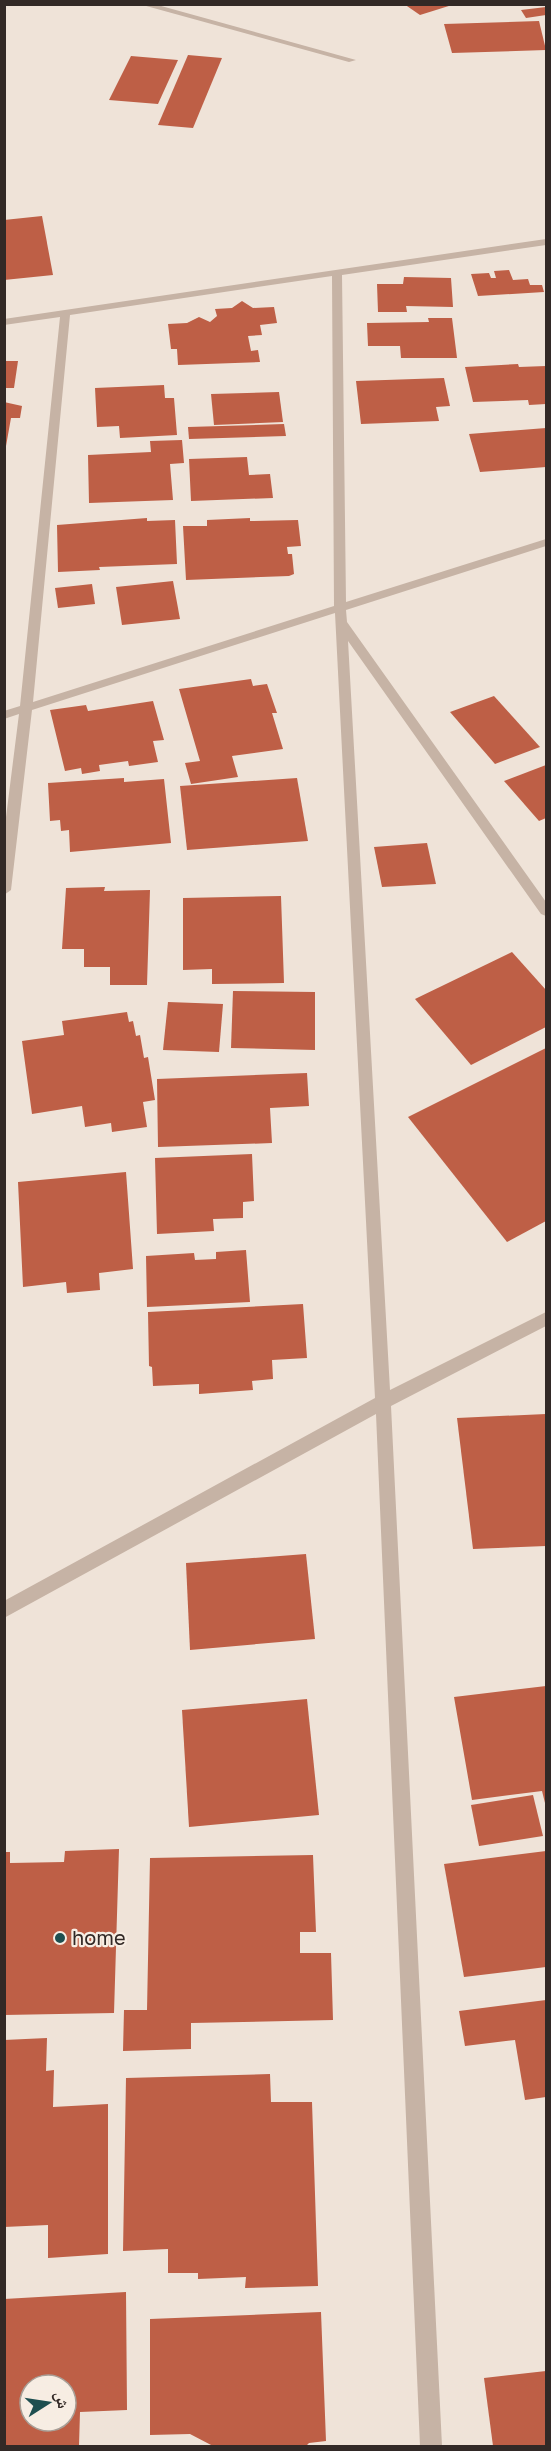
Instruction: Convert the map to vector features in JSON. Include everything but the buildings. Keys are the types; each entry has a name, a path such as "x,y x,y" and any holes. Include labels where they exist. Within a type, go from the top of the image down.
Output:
{"street":[{"path":"143,4 352,60"},
{"path":"4,322 546,242"},
{"path":"337,272 341,615 383,1401 431,2446"},
{"path":"4,890 26,708 65,314"},
{"path":"4,715 341,615 546,542"},
{"path":"341,615 546,911"},
{"path":"4,1610 383,1401 546,1319"}],"place":[{"name":"home","path":"60,1938"}]}
